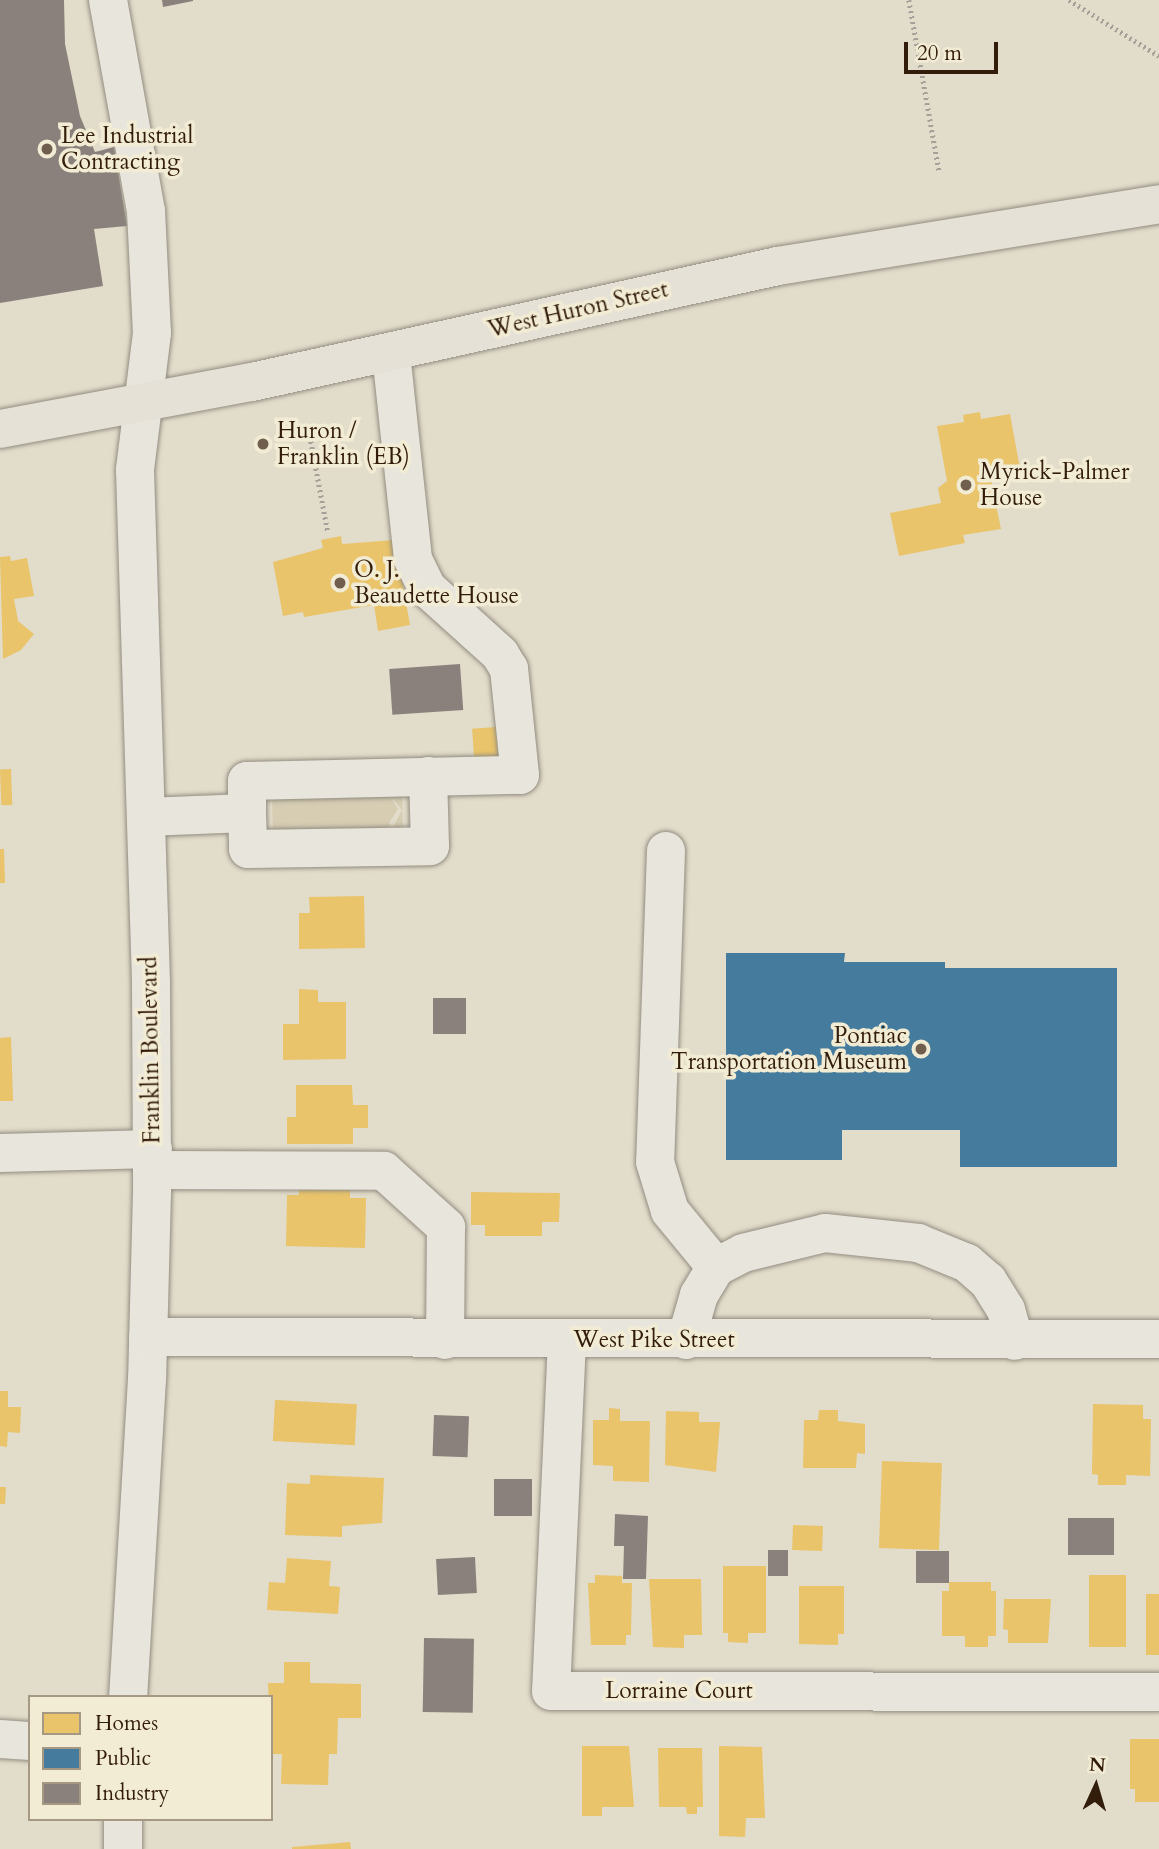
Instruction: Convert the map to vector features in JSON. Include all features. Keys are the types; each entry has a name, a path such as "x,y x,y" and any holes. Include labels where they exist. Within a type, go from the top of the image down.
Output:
{"highway":[{"name":"West Huron Street","path":"0,429 391,353 778,266 1159,204"}],"street":[{"name":"Franklin Boulevard","path":"108,0 146,211 152,333 135,470 153,1160 148,1338 128,1695"},
{"path":"391,353 413,559 427,588 500,654 515,692 520,775 428,776 247,781 248,849 430,846 428,776"},
{"path":"146,817 247,813"},
{"path":"666,851 655,1162 670,1211 716,1267"},
{"path":"0,1153 384,1171 446,1227 445,1340"},
{"path":"686,1340 699,1295 716,1267 743,1253 825,1233 918,1243 944,1250 988,1281 1006,1310 1014,1341"},
{"name":"West Pike Street","path":"148,1338 1014,1341 1159,1339"},
{"name":"Lorraine Court","path":"567,1340 551,1691 1159,1692"},
{"path":"0,1739 28,1741"},
{"path":"122,1849 123,1821"}],"path":[{"path":"909,0 939,170"},
{"path":"1069,0 1159,56"},
{"path":"310,436 328,532"}],"shaded area":[{"path":"402,790 403,834 273,837 272,794","holes":["387,792 402,810 392,829 389,823 398,809"]}],"building: Homes":[{"name":"Myrick-Palmer House","path":"980,412 981,419 1010,414 1021,474 991,480 1001,529 963,535 965,543 899,556 890,513 941,503 938,488 947,481 937,426 964,422 963,415"},
{"name":"O. J. Beaudette House","path":"341,536 342,544 395,540 410,625 378,631 374,605 304,617 303,612 283,616 273,562 323,548 321,540"},
{"path":"10,556 11,561 27,558 34,596 14,599 18,621 34,634 21,650 3,659 0,557"},
{"path":"496,727 498,759 474,761 472,729"},
{"path":"0,769 11,769 12,805 1,805"},
{"path":"0,849 4,849 5,883 0,883"},
{"path":"364,896 365,948 299,949 299,913 310,913 309,897"},
{"path":"299,989 318,990 318,1002 346,1002 346,1059 283,1060 283,1024 299,1024"},
{"path":"11,1037 13,1101 0,1101 0,1038"},
{"path":"296,1085 352,1085 353,1105 368,1105 368,1128 353,1128 353,1144 287,1144 287,1117 296,1117"},
{"path":"299,1189 350,1190 350,1198 366,1198 365,1248 286,1246 287,1195 299,1195"},
{"path":"471,1192 560,1193 559,1222 542,1222 542,1236 485,1236 485,1225 471,1225"},
{"path":"0,1391 8,1391 8,1407 21,1407 20,1433 8,1432 7,1447 0,1446"},
{"path":"275,1400 357,1404 355,1445 273,1441"},
{"path":"1093,1404 1143,1405 1143,1419 1151,1419 1150,1476 1126,1475 1126,1485 1098,1485 1098,1475 1092,1474"},
{"path":"609,1408 620,1409 620,1421 650,1421 649,1482 613,1481 613,1466 593,1465 593,1420 609,1420"},
{"path":"819,1410 838,1410 838,1421 865,1424 865,1454 857,1453 856,1468 803,1468 804,1420 818,1420"},
{"path":"666,1411 699,1412 699,1422 720,1422 716,1472 665,1465"},
{"path":"882,1461 942,1463 939,1550 879,1548"},
{"path":"310,1475 384,1478 382,1523 342,1526 342,1537 285,1535 287,1483 310,1484"},
{"path":"0,1487 6,1487 5,1504 0,1504"},
{"path":"793,1525 823,1526 822,1551 792,1550"},
{"path":"287,1558 331,1561 329,1586 340,1587 338,1614 267,1610 269,1582 285,1583"},
{"path":"723,1566 766,1566 766,1633 748,1633 748,1643 728,1642 728,1633 723,1633"},
{"path":"595,1575 622,1576 622,1583 632,1583 631,1635 626,1635 626,1645 591,1645 588,1583 595,1583"},
{"path":"1089,1575 1126,1575 1126,1647 1089,1647"},
{"path":"649,1579 701,1579 702,1635 684,1635 684,1648 653,1647"},
{"path":"949,1582 991,1582 991,1591 996,1591 996,1636 988,1636 988,1647 965,1647 965,1636 942,1636 942,1591 949,1591"},
{"path":"799,1586 844,1586 844,1634 838,1634 838,1645 799,1644"},
{"path":"1146,1594 1159,1594 1159,1655 1146,1655"},
{"path":"1004,1599 1051,1599 1048,1643 1008,1643 1008,1630 1003,1629"},
{"path":"284,1662 310,1662 310,1683 361,1684 361,1718 338,1718 337,1754 329,1754 328,1785 281,1784 282,1754 273,1754 273,1695 269,1695 268,1683 284,1683"},
{"path":"1130,1739 1159,1739 1159,1802 1135,1802 1135,1789 1130,1789"},
{"path":"582,1746 629,1746 634,1807 602,1807 602,1816 582,1816"},
{"path":"719,1746 762,1747 765,1818 746,1818 745,1837 719,1836"},
{"path":"658,1748 702,1748 703,1807 697,1807 697,1814 687,1814 686,1807 659,1807"},
{"path":"350,1842 351,1849 292,1849 292,1847"}],"building: Public":[{"name":"Pontiac Transportation Museum","path":"726,953 845,953 844,962 945,962 945,968 1117,968 1117,1167 960,1167 960,1130 842,1130 842,1160 726,1160"}],"building: Industry":[{"name":"Lee Industrial Contracting","path":"0,0 64,0 65,44 80,116 95,152 114,147 127,226 94,229 103,286 0,303"},
{"path":"162,0 193,0 193,1 163,7"},
{"path":"460,664 463,710 392,715 389,669"},
{"path":"433,998 466,998 466,1034 433,1034"},
{"path":"434,1415 469,1416 468,1457 433,1456"},
{"path":"494,1479 532,1479 532,1516 494,1516"},
{"path":"615,1514 648,1516 646,1579 623,1579 624,1546 614,1546"},
{"path":"1068,1518 1114,1518 1114,1555 1068,1555"},
{"path":"768,1550 788,1550 788,1576 768,1576"},
{"path":"916,1551 949,1551 949,1583 916,1583"},
{"path":"475,1557 477,1593 438,1595 436,1559"},
{"path":"424,1638 474,1639 473,1713 423,1712"}],"place":[{"name":"Lee Industrial Contracting","path":"47,149"},
{"name":"Huron / Franklin (EB)","path":"263,444"},
{"name":"Myrick-Palmer House","path":"966,485"},
{"name":"O. J. Beaudette House","path":"340,583"},
{"name":"Pontiac Transportation Museum","path":"921,1049"}]}
